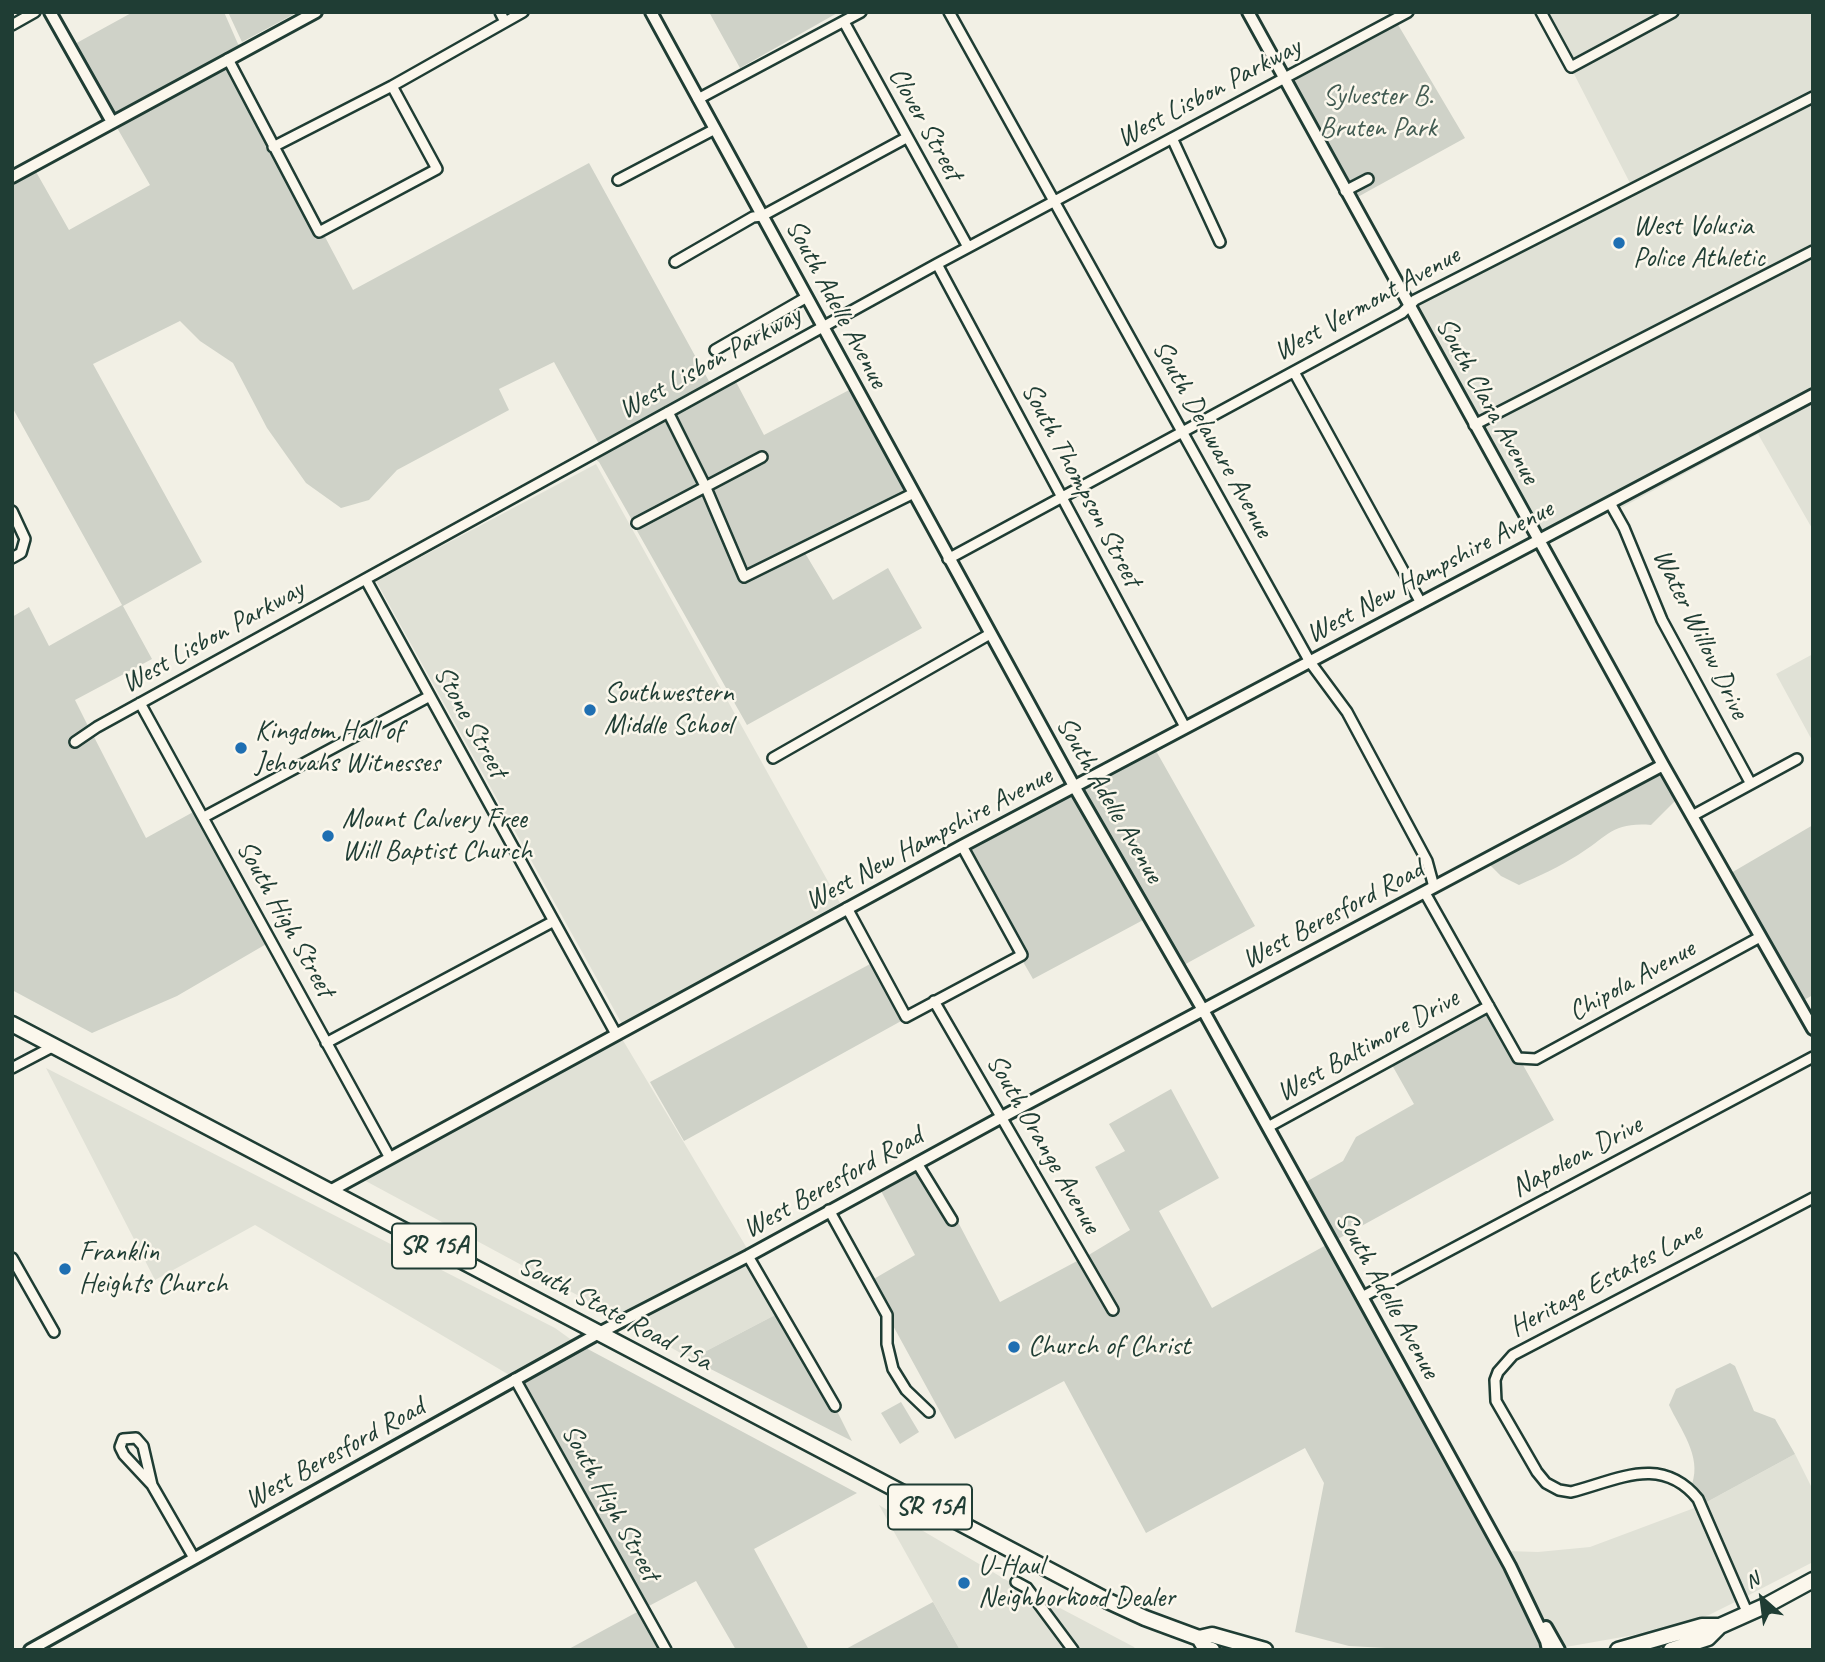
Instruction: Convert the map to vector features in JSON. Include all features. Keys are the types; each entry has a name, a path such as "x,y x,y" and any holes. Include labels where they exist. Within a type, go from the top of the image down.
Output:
{"highway":[{"name":"South State Road 15a","path":"12,1024 1108,1601 1199,1638 1212,1635 1265,1650"},
{"path":"1671,1650 1708,1638 1720,1626 1812,1580"},
{"path":"1618,1650 1702,1626 1720,1626"},
{"name":"South State Road 15a","path":"1199,1638 1205,1648 1212,1650"},
{"path":"1232,1650 1239,1650"}],"street":[{"path":"12,25 35,12"},
{"path":"50,12 112,122"},
{"path":"12,177 316,12"},
{"path":"500,12 505,22"},
{"path":"274,147 392,86 523,12"},
{"name":"South Adelle Avenue","path":"651,12 912,494 1362,1297 1531,1609 1548,1650"},
{"path":"698,99 860,12"},
{"name":"South Delaware Avenue","path":"949,12 1310,662 1347,712 1427,861 1430,890 1489,1006 1518,1058 1524,1060"},
{"name":"South Clara Avenue","path":"1248,12 1663,765 1760,937 1809,1012 1813,1029"},
{"name":"West Lisbon Parkway","path":"75,742 97,727 968,247 1408,12"},
{"path":"1541,12 1571,67 1673,12"},
{"name":"Clover Street","path":"844,22 968,247"},
{"path":"228,59 319,232 437,169 392,86"},
{"name":"West Vermont Avenue","path":"948,559 1402,313 1415,300 1813,97"},
{"path":"618,180 715,129"},
{"path":"675,262 906,138"},
{"path":"1172,138 1220,242"},
{"path":"1345,191 1368,179"},
{"path":"1474,425 1813,251"},
{"name":"South Thompson Street","path":"937,264 1185,727"},
{"path":"715,350 807,297"},
{"path":"1294,372 1421,603"},
{"name":"West New Hampshire Avenue","path":"330,1191 962,846 1813,396"},
{"path":"668,412 706,488 744,577 912,494"},
{"path":"637,523 762,457"},
{"name":"Water Willow Drive","path":"1610,503 1625,528 1662,620 1751,784"},
{"path":"12,511 25,539 21,553 12,558"},
{"name":"Stone Street","path":"366,580 616,1034"},
{"path":"773,758 990,634"},
{"path":"204,817 430,696"},
{"name":"South High Street","path":"140,704 390,1158"},
{"path":"1692,816 1797,759"},
{"name":"West Beresford Road","path":"30,1650 599,1333 748,1256 1002,1116 1663,765"},
{"path":"847,908 906,1017 1022,955 962,846"},
{"path":"326,1043 554,921"},
{"name":"Chipola Avenue","path":"1524,1060 1536,1059 1760,937"},
{"name":"South Orange Avenue","path":"934,1001 1112,1310"},
{"name":"West Baltimore Drive","path":"1268,1127 1489,1006"},
{"path":"12,1069 54,1046"},
{"name":"Napoleon Drive","path":"1362,1297 1813,1057"},
{"path":"917,1163 952,1220"},
{"name":"Heritage Estates Lane","path":"1748,1614 1698,1499 1689,1488 1664,1474 1643,1473 1571,1492 1559,1490 1546,1483 1536,1472 1496,1401 1495,1380 1505,1361 1513,1355 1813,1198"},
{"path":"829,1210 887,1315 887,1344 893,1369 906,1390 929,1412"},
{"path":"748,1256 835,1406"},
{"path":"12,1258 54,1332"},
{"name":"South High Street","path":"515,1380 666,1650"},
{"path":"152,1485 143,1446 136,1438 123,1439 120,1447 124,1455 152,1485 194,1558"},
{"path":"1016,1582 1027,1588 1073,1650"},
{"name":"South Adelle Avenue","path":"1531,1609 1537,1613 1559,1650"},
{"path":"1641,1650 1677,1639 1686,1630"}],"shaded area":[{"path":"1546,12 1662,12 1572,61"},
{"path":"1684,12 1813,12 1813,92 1631,185 1573,72"},
{"path":"1813,103 1813,245 1476,419 1415,308 1418,305"},
{"path":"1813,256 1813,390 1539,534 1481,427"},
{"path":"1813,401 1813,530 1758,434 1619,509 1616,505"},
{"name":"Southwestern Middle School","path":"596,464 840,903 622,1024 376,581"},
{"path":"1813,654 1813,742 1776,674"},
{"path":"621,1037 748,1250 618,1317 362,1179"},
{"path":"46,1068 555,1328 573,1341 511,1376 255,1225 155,1280"},
{"path":"747,1262 777,1314 691,1359 628,1323"},
{"path":"1795,1454 1813,1490 1813,1562 1745,1597 1705,1503"},
{"path":"879,1505 1025,1591 1067,1650 960,1650"},
{"path":"1697,1507 1737,1601 1709,1615 1651,1632 1560,1648 1507,1551 1538,1552 1590,1547"},
{"path":"1041,1598 1134,1647 1136,1650 1078,1650"}],"green space":[{"path":"133,12 224,12 238,44 242,46 114,116 73,45"},
{"path":"228,12 298,12 242,42"},
{"path":"709,12 839,12 740,68"},
{"name":"Sylvester B. Bruten Park","path":"1397,23 1465,138 1354,199 1292,86 1299,76"},
{"path":"226,66 318,238 324,235 353,290 589,163 710,383 599,444 554,362 499,389 509,410 397,470 369,500 341,508 306,483 267,428 233,363 200,341 180,321 93,364 202,562 123,606 152,659 75,700 88,726 69,740 74,748 93,735 146,838 195,811 268,943 177,996 92,1033 12,990 12,617 29,607 49,646 122,605 12,407 12,183 35,170 69,230 150,185 116,126"},
{"path":"735,380 764,435 851,389 906,491 746,570 712,490 768,459 763,451 707,481 674,414"},
{"path":"666,418 700,485 632,520 599,462 594,458"},
{"path":"704,494 742,583 805,553 833,600 888,568 922,628 747,725 636,529"},
{"path":"1155,749 1255,926 1182,966 1080,789"},
{"path":"1661,772 1677,799 1651,825 1618,828 1571,859 1519,885 1501,876 1489,864"},
{"path":"1072,793 1145,919 1033,979 1022,960 1028,956 968,849"},
{"path":"1813,825 1813,995 1804,1000 1731,873"},
{"path":"872,963 903,1020 684,1141 650,1082"},
{"path":"1488,1012 1514,1060 1523,1065 1554,1120 1336,1240 1304,1183 1343,1161 1356,1137 1414,1104 1392,1065"},
{"path":"1171,1089 1219,1178 1159,1211 1212,1308 1328,1244 1550,1649 1423,1650 1349,1646 1295,1632 1324,1483 1305,1448 1146,1533 1064,1381 955,1439 891,1322 872,1280 915,1255 880,1189 916,1169 951,1226 958,1222 1000,1302 1079,1260 1112,1316 1119,1311 1087,1256 1130,1230 1095,1167 1125,1151 1109,1124"},
{"path":"777,1314 833,1413 837,1411 852,1441 691,1359"},
{"path":"584,1347 857,1493 754,1549 809,1650 736,1650 696,1581 647,1607 521,1382"},
{"path":"1730,1363 1735,1366 1754,1411 1775,1419 1795,1454 1705,1503 1692,1484 1692,1453 1669,1405 1676,1389"},
{"path":"901,1402 919,1432 900,1444 881,1413"},
{"path":"933,1602 960,1650 844,1650"},
{"path":"639,1611 661,1650 567,1650"}],"place":[{"name":"West Volusia Police Athletic","path":"1619,243"},
{"name":"Southwestern Middle School","path":"590,710"},
{"name":"Kingdom Hall of Jehovahs Witnesses","path":"241,748"},
{"name":"Mount Calvery Free Will Baptist Church","path":"328,836"},
{"name":"Franklin Heights Church","path":"65,1269"},
{"name":"Church of Christ","path":"1014,1347"},
{"name":"U-Haul Neighborhood Dealer","path":"964,1583"}]}
